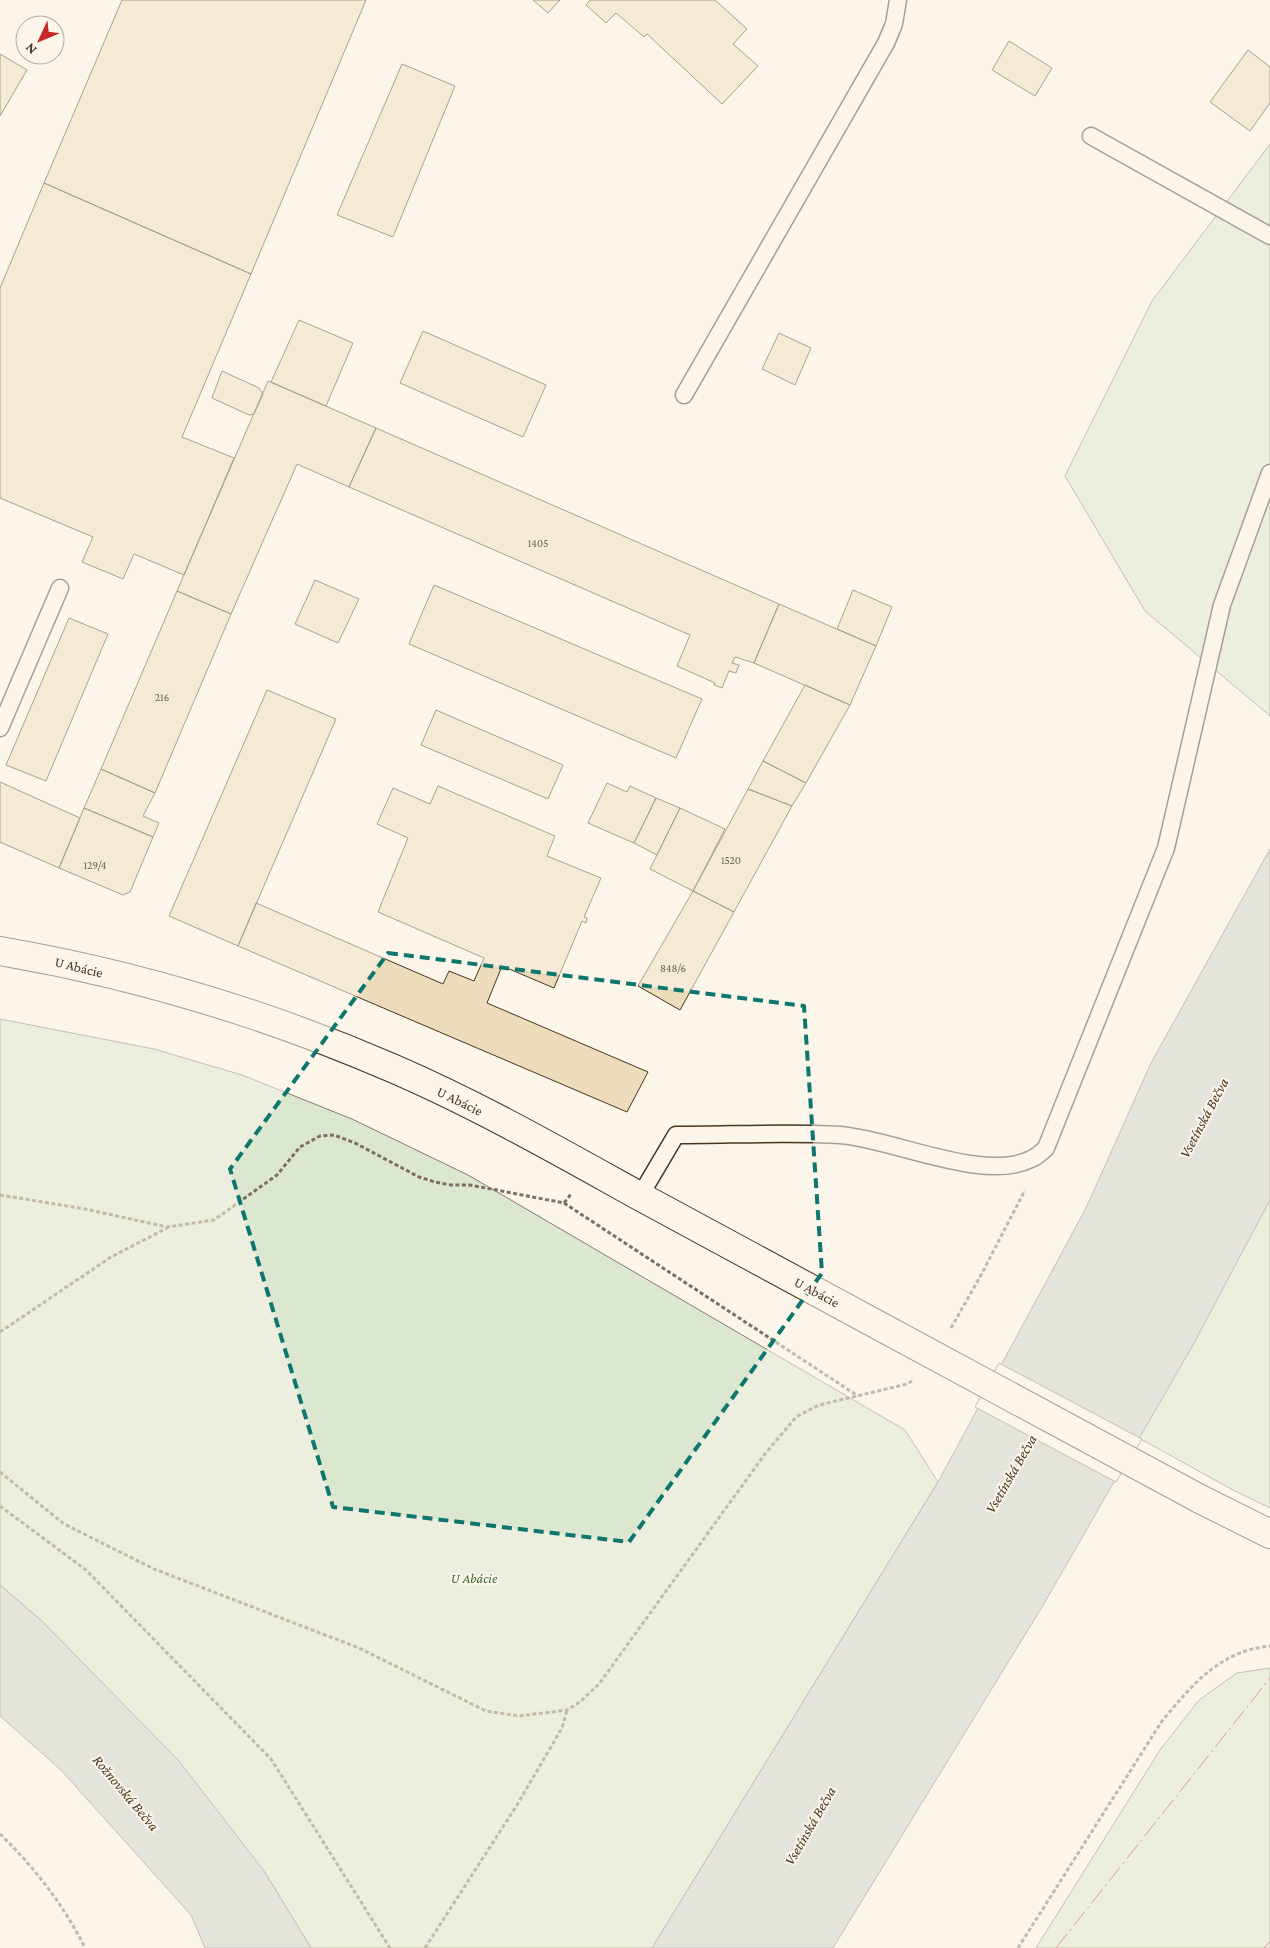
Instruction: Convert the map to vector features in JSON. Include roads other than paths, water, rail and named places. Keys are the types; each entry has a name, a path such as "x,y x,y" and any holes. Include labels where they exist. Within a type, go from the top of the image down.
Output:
{"main road":[{"name":"U Abácie","path":"0,951 53,960 170,990 279,1023 392,1068 511,1126 887,1330 1270,1534"}],"lane":[{"path":"684,395 886,43 894,24 898,0"},
{"path":"1091,136 1270,236"},
{"path":"640,1196 676,1136 841,1135 872,1139 981,1166 1012,1164 1031,1160 1046,1148 1166,848 1222,605 1270,473"},
{"path":"0,728 60,588"}],"water":[{"name":"Vsetínská Bečva","path":"1270,849 1270,1200 1193,1345 1042,1607 833,1948 652,1948 938,1482 1086,1208 1151,1063"},
{"name":"Rožnovská Bečva","path":"0,1585 43,1622 179,1761 264,1871 311,1948 205,1948 191,1915 61,1770 0,1716"}]}
